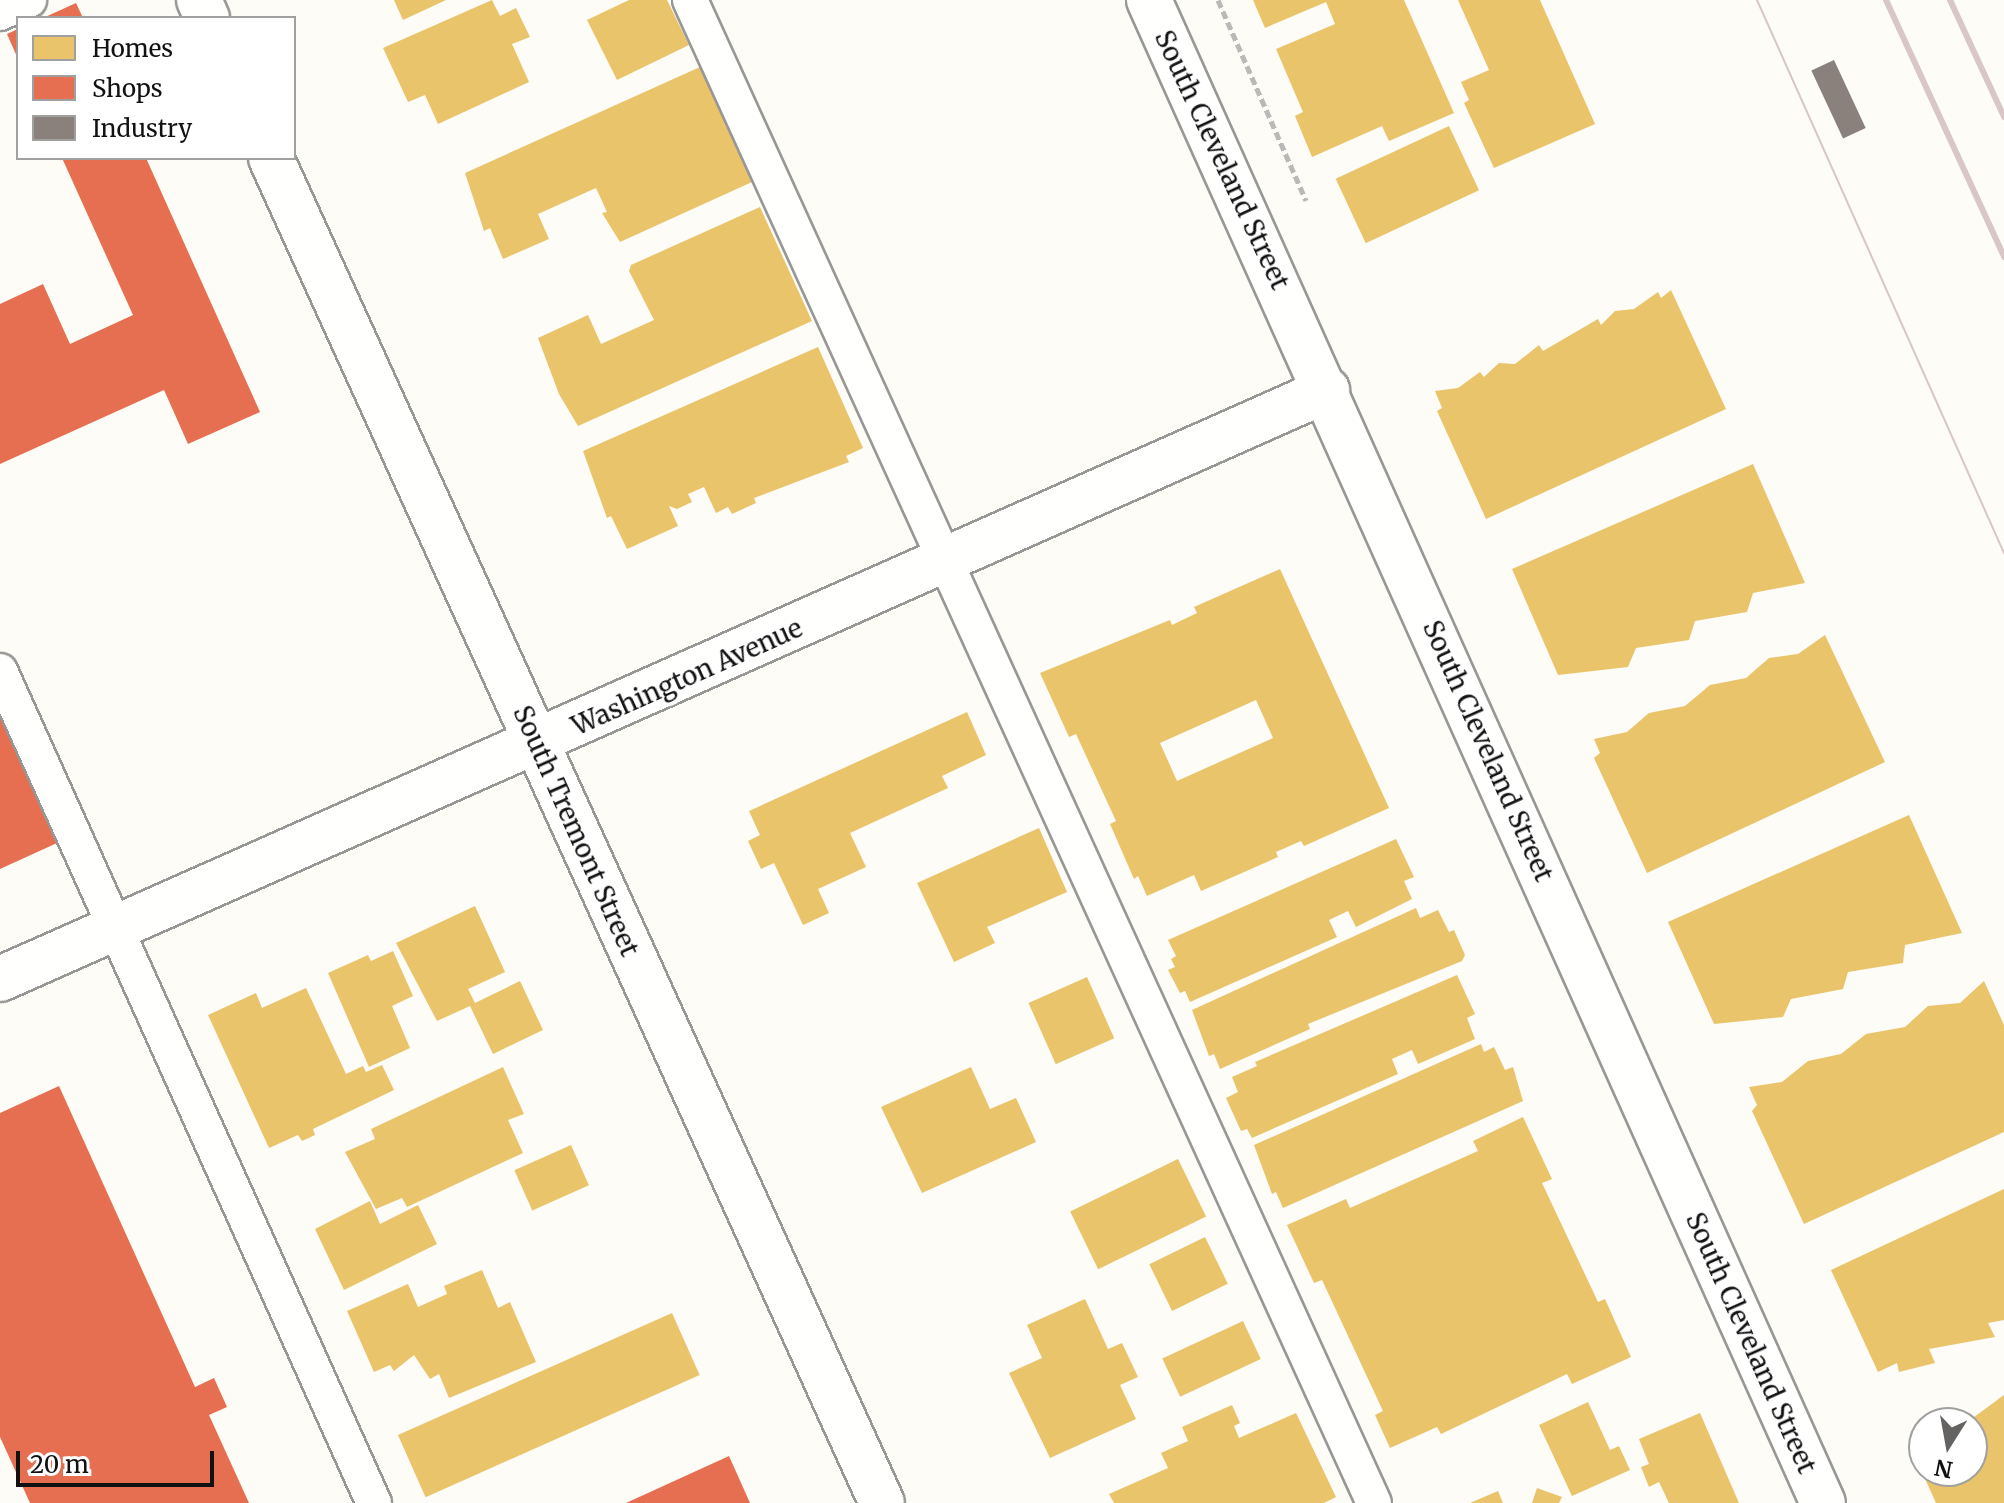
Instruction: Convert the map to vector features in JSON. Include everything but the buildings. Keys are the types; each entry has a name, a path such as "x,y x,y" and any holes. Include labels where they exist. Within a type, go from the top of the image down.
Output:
{"street":[{"name":"South Cleveland Street","path":"1149,0 1327,390 1823,1503"},
{"name":"South Tremont Street","path":"272,160 882,1503"},
{"name":"Washington Avenue","path":"0,979 536,744 1327,390"}],"lane":[{"path":"0,13 29,0"},
{"path":"690,0 948,561 1374,1503"},
{"path":"0,671 374,1503"}],"tram line":[{"path":"1757,0 2004,553"}],"railway":[{"path":"1886,0 2004,257"},
{"path":"1950,0 2004,117"}]}
